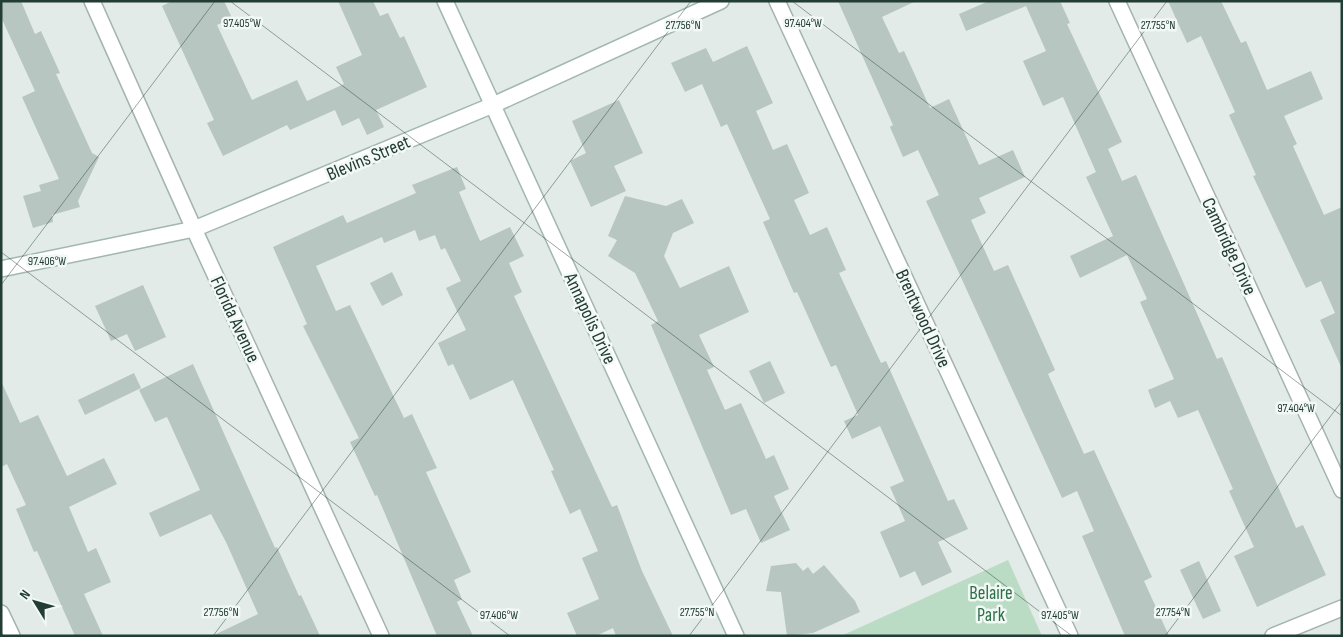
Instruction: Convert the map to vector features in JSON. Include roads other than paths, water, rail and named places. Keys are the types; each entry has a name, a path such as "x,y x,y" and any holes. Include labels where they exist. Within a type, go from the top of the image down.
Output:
{"street":[{"name":"Florida Avenue","path":"92,1 194,229 381,636"},
{"name":"Annapolis Drive","path":"446,1 736,636"},
{"name":"Blevins Street","path":"1,269 194,229 493,105 721,1"},
{"name":"Brentwood Drive","path":"778,1 1070,636"},
{"name":"Cambridge Drive","path":"1117,1 1342,490"},
{"path":"1273,636 1342,608"},
{"path":"1,613 12,636"}],"park label":[{"name":"Belaire Park","path":"991,603"}]}
